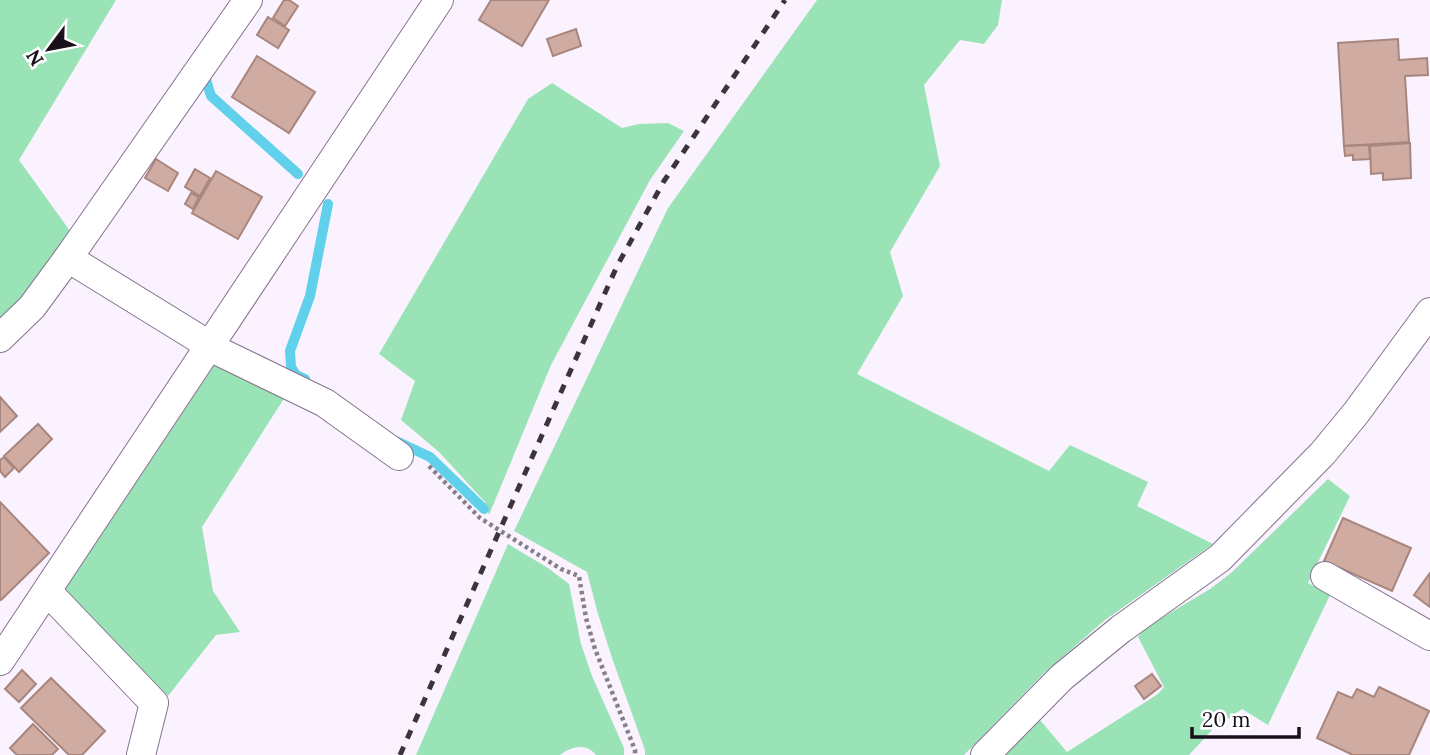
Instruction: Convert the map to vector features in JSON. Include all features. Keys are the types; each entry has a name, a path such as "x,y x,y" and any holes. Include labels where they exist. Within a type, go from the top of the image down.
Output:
{"street":[{"path":"0,338 32,307 68,258 248,0"},
{"path":"0,661 439,0"},
{"path":"68,258 222,353 325,403 399,456"},
{"path":"985,755 1062,677 1121,629 1220,558 1323,453 1356,413 1430,312"},
{"path":"1325,576 1430,636"},
{"path":"47,591 154,703 141,755"}],"path":[{"path":"399,456 426,463 480,518 561,569 579,576 586,618 595,649 635,755"}],"green space":[{"path":"0,0 116,0 19,160 70,231 20,306 0,322"},
{"path":"817,0 1002,0 998,25 984,44 960,40 924,85 940,166 890,252 903,296 857,374 1049,471 1070,445 1148,482 1137,506 1213,544 1105,620 1044,673 964,755 645,755 598,614 587,572 514,531 668,208"},
{"path":"552,83 622,128 639,124 668,123 684,131 650,180 551,365 489,515 485,502 439,452 401,420 415,381 379,354 528,99"},
{"path":"216,363 285,397 202,527 213,591 240,632 216,635 168,696 64,591"},
{"path":"1328,479 1350,496 1308,583 1330,595 1268,725 1242,709 1212,730 1189,755 1005,755 1040,720 1067,752 1158,694 1164,687 1138,637 1145,628 1210,589 1231,573"},
{"path":"508,544 569,584 581,644 624,748 624,755 596,755 579,747 560,755 416,755"}],"building":[{"path":"284,0 298,6 285,26 273,18"},
{"path":"491,0 549,0 522,46 479,20"},
{"path":"268,17 289,30 278,48 257,35"},
{"path":"576,29 581,46 553,56 547,39"},
{"path":"1398,39 1399,60 1427,58 1428,75 1405,76 1409,142 1344,146 1338,43"},
{"path":"257,56 315,92 289,133 232,97"},
{"path":"1410,143 1411,178 1383,180 1383,173 1371,174 1370,146"},
{"path":"1369,145 1370,159 1353,160 1353,155 1345,156 1344,146"},
{"path":"156,159 178,173 168,191 145,178"},
{"path":"195,169 210,178 200,196 185,187"},
{"path":"216,171 262,197 238,239 192,213"},
{"path":"191,193 199,197 193,209 185,204"},
{"path":"0,397 17,416 0,432"},
{"path":"38,424 52,439 19,472 4,456"},
{"path":"4,457 14,468 5,477 0,471 0,460"},
{"path":"0,502 49,553 1,600 0,599"},
{"path":"1343,518 1411,548 1392,591 1324,561"},
{"path":"1430,573 1430,607 1414,595"},
{"path":"22,670 36,684 19,702 5,689"},
{"path":"1152,674 1161,686 1144,699 1135,686"},
{"path":"51,678 105,731 82,755 69,755 21,708"},
{"path":"1379,687 1429,711 1409,755 1353,755 1317,738 1338,692 1352,698 1357,689 1374,697"},
{"path":"33,724 58,749 52,755 17,755 10,748"}],"waterway":[{"path":"204,73 211,96 298,174"},
{"path":"305,379 296,375 291,367 290,351 310,296 328,204"},
{"path":"396,441 430,457 484,509"}],"railway":[{"path":"400,755 617,266 664,181 785,0"}]}
